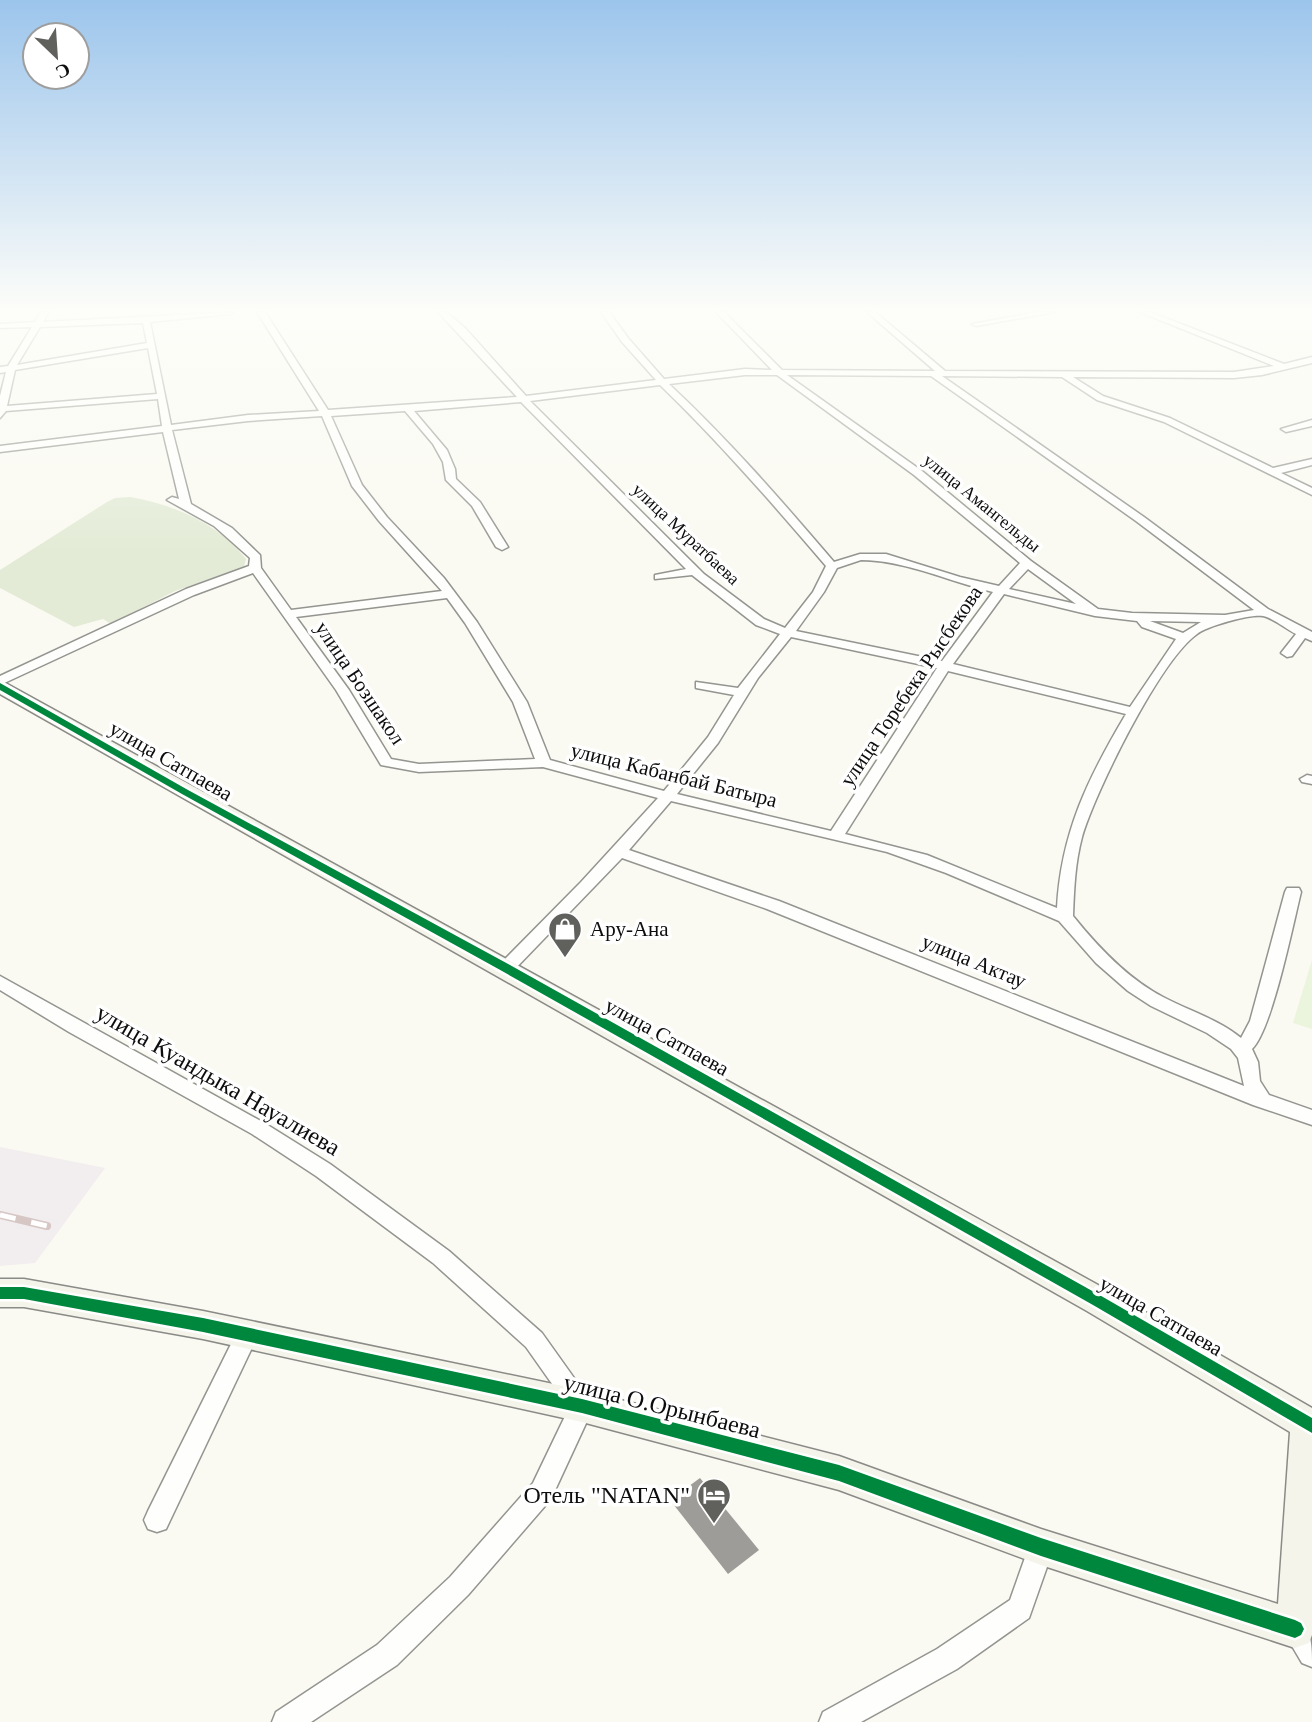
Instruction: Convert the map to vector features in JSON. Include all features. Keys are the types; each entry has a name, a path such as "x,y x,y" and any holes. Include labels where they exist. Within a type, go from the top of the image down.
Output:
{"street":[{"path":"6,392 1,412 162,396"},
{"path":"161,392 167,429 186,505"},
{"name":"улица Кабанбай Батыра","path":"312,392 325,413 357,486 450,593 471,622 520,702 544,763 577,774 835,837 862,840 1065,917"},
{"name":"улица Муратбаева","path":"520,392 528,404 695,571 760,622 785,632 945,666 1134,712"},
{"path":"0,449 258,417 409,409 574,392"},
{"path":"672,392 700,418 812,540 832,566"},
{"name":"улица Амангельды","path":"806,392 918,473 1027,563 1096,612"},
{"path":"964,392 1264,612 1308,635 1287,653"},
{"path":"1085,392 1167,420 1312,492"},
{"path":"409,409 413,419 430,433 451,468 451,480 475,504 502,547"},
{"path":"1286,429 1312,423"},
{"path":"1271,472 1312,462"},
{"name":"улица Бозшакол","path":"172,500 186,505 236,535 256,557 255,568 342,690 386,762 419,768 544,763"},
{"path":"506,968 564,912 668,795 714,738 785,632 811,603 832,566 860,557 886,557 957,580 1096,612 1140,617 1227,620"},
{"name":"улица Торебека Рысбекова","path":"835,837 945,666 995,597 1027,563"},
{"path":"0,685 190,592 255,568"},
{"path":"659,578 695,571"},
{"path":"288,614 450,593"},
{"path":"1260,1100 1260,1093 1251,1080 1251,1066 1241,1048 1224,1035 1146,996 1077,933 1065,917 1067,868 1078,823 1134,712 1177,645 1189,634 1227,620 1264,612"},
{"path":"1140,617 1146,624 1189,634"},
{"name":"улица Сатпаева","path":"0,685 197,799 506,968 1098,1301 1310,1425"},
{"path":"701,685 742,693"},
{"name":"улица Актау","path":"617,851 773,905 1260,1100 1312,1118"},
{"path":"1241,1048 1251,1040 1259,1021 1293,892"},
{"name":"улица Куандыка Науалиева","path":"0,982 75,1027 247,1122 323,1170 442,1257 534,1340 582,1405"},
{"name":"улица О.Орынбаева","path":"0,1293 24,1293 247,1335 582,1405 839,1473 1303,1641"},
{"path":"157,1520 247,1335"},
{"path":"286,1722 387,1655 459,1586 542,1491 582,1405"},
{"path":"1303,1641 1310,1425"},
{"path":"833,1722 947,1659 1020,1609 1041,1547"}],"shaded area":[{"path":"0,1147 105,1168 35,1263 0,1266"}],"green space":[{"path":"130,497 178,510 209,526 246,559 244,567 175,591 111,624 103,619 74,627 0,588 0,570 107,502 115,498"},
{"path":"1312,960 1312,1029 1293,1023"}],"building":[{"name":"Отель \"NATAN\"","path":"700,1478 759,1550 728,1574 670,1500"}],"railway":[{"path":"0,1215 47,1226"}],"cycle path":[{"path":"0,686 1098,1301 1312,1426"},
{"path":"0,1293 24,1293 203,1325 582,1406 839,1473 1041,1547 1295,1629"}],"place":[{"name":"Ару-Ана","path":"565,959"},
{"name":"Отель \"NATAN\"","path":"714,1525"}]}
